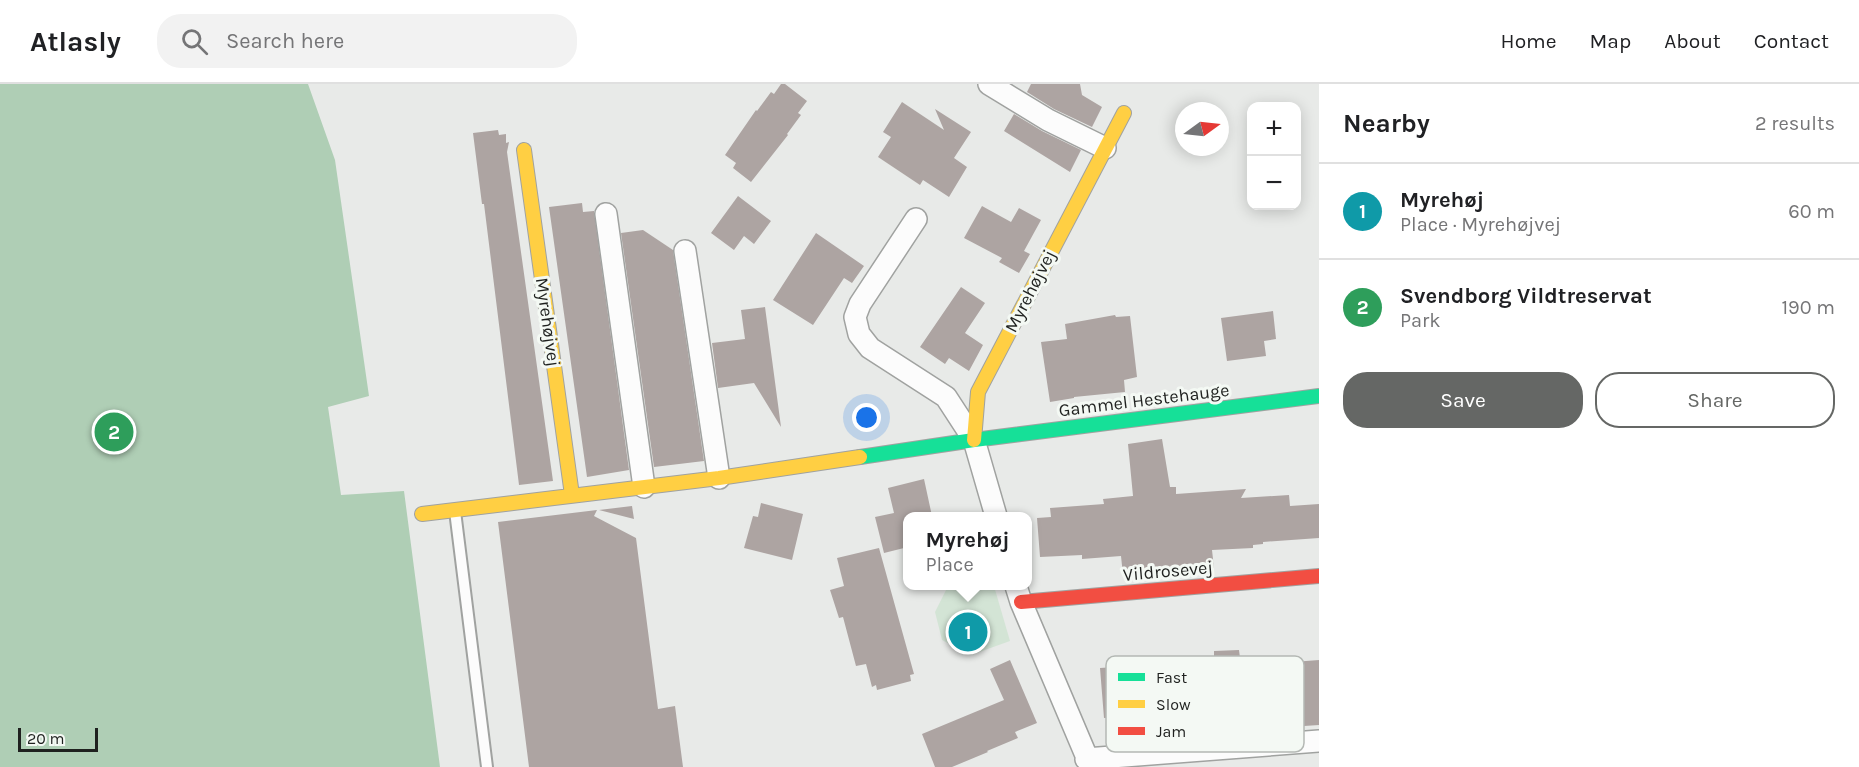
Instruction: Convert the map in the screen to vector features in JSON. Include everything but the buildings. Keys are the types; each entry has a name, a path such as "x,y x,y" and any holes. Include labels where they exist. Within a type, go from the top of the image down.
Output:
{"street":[{"path":"989,84 1048,120 1105,148"},
{"name":"Myrehøjvej","path":"974,440 978,392 1124,113"},
{"name":"Myrehøjvej","path":"524,150 572,495"},
{"path":"606,214 644,487"},
{"name":"Myrehøjvej","path":"916,219 860,304 855,317 860,334 870,348 946,397 974,440 995,512"},
{"path":"684,251 719,478"},
{"name":"Gammel Hestehauge","path":"974,440 1319,396"},
{"path":"423,513 719,478 974,440"},
{"name":"Vildrosevej","path":"1019,593 1319,576"},
{"path":"1019,593 1089,763 1204,752"},
{"path":"1304,742 1319,741"}],"lane":[{"path":"455,509 487,767"}],"shaded area":[{"path":"0,84 308,84 335,160 369,396 328,407 341,495 404,491 440,767 0,767"},
{"path":"946,590 995,590 1010,641 971,655 942,640 935,612"}],"traffic: fast":[{"path":"860,457 974,440 1319,396"}],"traffic: slow":[{"path":"974,440 978,392 1124,113"},
{"path":"524,150 572,495"},
{"path":"422,514 719,478 860,457"}],"traffic: jam":[{"path":"1021,602 1319,576"}],"place":[{"name":"Svendborg Vildtreservat","path":"114,432"},
{"name":"Myrehøj","path":"968,632"}]}
